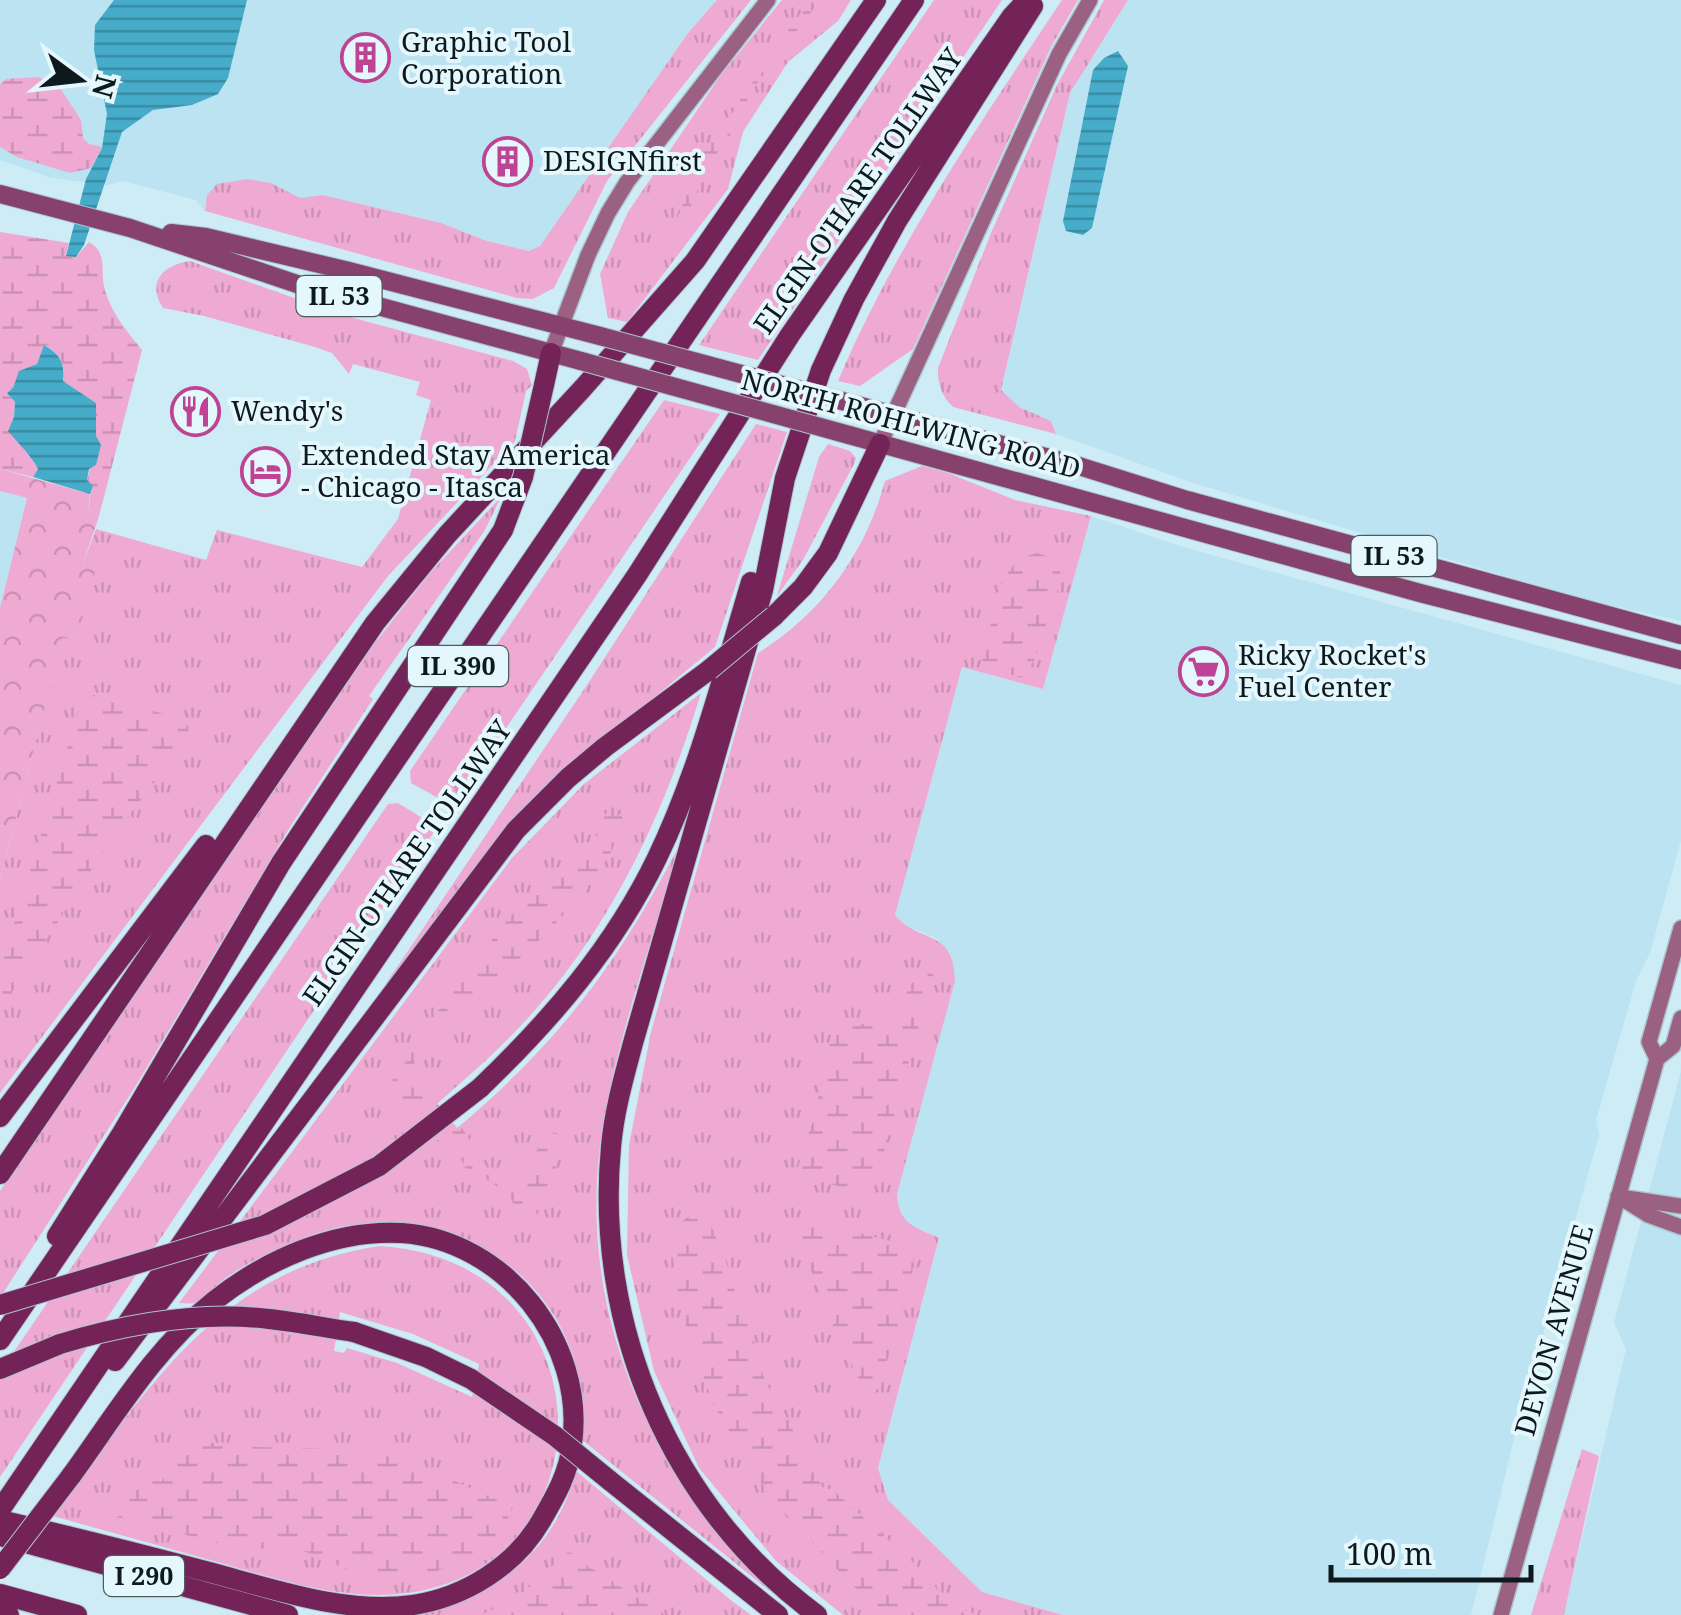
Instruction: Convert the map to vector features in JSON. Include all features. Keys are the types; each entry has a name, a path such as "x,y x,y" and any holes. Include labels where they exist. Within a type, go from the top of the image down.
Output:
{"highway":[{"path":"0,1174 375,623 695,261 876,0"},
{"name":"IL 390","path":"2,1337 914,0"},
{"name":"ELGIN-O'HARE TOLLWAY","path":"0,1510 638,575 790,335 1012,16 1027,0"},
{"path":"0,1305 265,1225 379,1166 480,1088 532,1038 577,984 608,942 656,859 707,726 821,370 897,220 1036,0"},
{"path":"2,1337 31,1276 122,1133 282,863 503,530 524,477 551,353"},
{"path":"59,1420 101,1381 516,830 580,768 709,670 803,587 828,553 880,444"},
{"path":"779,500 763,590 618,1100 611,1147 609,1233 622,1317 640,1379 666,1438 730,1535 817,1615"},
{"path":"0,1116 242,797 288,748"},
{"path":"0,1520 325,1600 382,1607 451,1595 494,1573 532,1537 562,1486 573,1444 572,1402 564,1362 539,1313 521,1291 503,1273 464,1250 403,1233 363,1234 324,1242 251,1276 184,1329 163,1352 71,1476 0,1569"},
{"path":"0,1369 103,1332 162,1322 267,1318 354,1332 426,1358 472,1380 555,1436 778,1615"},
{"name":"I 290","path":"0,1536 288,1615"},
{"name":"I 290","path":"0,1594 78,1615"},
{"path":"0,1613 9,1615"}],"main road":[{"path":"551,353 594,241 628,182 768,0"},
{"path":"880,444 1059,54 1090,0"},
{"name":"NORTH ROHLWING ROAD","path":"0,194 130,228 300,285 1681,660"},
{"name":"NORTH ROHLWING ROAD","path":"130,228 206,237 560,325 893,414 1331,546"},
{"path":"1195,531 1244,534 1324,556 1331,546 1353,574"},
{"name":"IL 53","path":"1331,546 1358,546 1681,635"},
{"name":"DEVON AVENUE","path":"1656,1059 1649,1042 1681,928"},
{"name":"DEVON AVENUE","path":"1501,1615 1656,1059 1673,1046 1681,1018"},
{"path":"1618,1196 1681,1206"},
{"path":"1618,1196 1648,1215 1681,1227"}],"shaded area":[{"path":"0,0 717,0 688,33 540,246 529,251 487,241 441,223 323,195 300,198 271,183 248,179 205,205 205,211 196,200 123,181 108,185 49,177 0,160"},
{"path":"1128,0 1681,0 1681,621 1579,598 1193,483 1056,434 1051,421 1019,407 1001,391 1070,93"},
{"path":"0,491 27,498 0,608"},
{"path":"1091,516 1183,547 1681,685 1681,840 1650,953 1636,981 1596,1120 1599,1135 1515,1435 1471,1615 1063,1615 982,1592 888,1500 878,1468 939,1239 908,1224 897,1210 897,1194 955,980 938,939 904,925 895,915 962,667 1043,689"},
{"path":"1681,1071 1681,1615 1564,1615 1626,1349 1614,1323"}],"green space":[{"path":"717,0 751,0 607,181 554,288 533,299 517,298 205,211 207,195 217,184 248,179 271,183 300,198 323,195 441,223 487,241 529,251 540,246 688,33"},
{"path":"782,0 851,0 838,21 788,62 743,132 728,189 627,322 608,318 600,274 628,212 721,75"},
{"path":"811,0 820,0 757,83 733,131 708,165 688,213 637,259 679,214 703,152"},
{"path":"934,0 1002,0 758,360 699,345"},
{"path":"1062,0 1078,0 1052,45 913,349 860,386 838,381 913,233"},
{"path":"1104,0 1128,0 1070,93 1001,390 1019,407 1051,421 1056,434 953,407 941,389 938,368 991,233 1057,85"},
{"path":"39,77 60,88 81,120 83,138 102,147 91,168 70,173 17,157 0,147 0,84 6,79"},
{"path":"0,232 69,243 66,255 76,257 89,242 101,256 110,304 142,350 99,516 88,510 92,486 87,481 90,468 96,465 96,403 63,381 60,360 45,345 37,364 20,371 7,393 15,402 14,417 38,469 33,477 0,469"},
{"path":"190,261 339,314 513,361 527,369 532,385 526,391 515,441 388,576 0,1093 0,879 63,637 73,639 90,593 83,564 96,529 206,560 217,530 362,567 398,519 431,400 416,395 420,382 353,364 349,374 332,353 163,308 156,290 160,276 172,266"},
{"path":"664,400 720,414 457,800 451,805 411,783 410,771"},
{"path":"756,424 787,432 715,647 555,779 360,1022 587,685"},
{"path":"828,444 850,451 856,458 854,464 803,560 777,596 819,457"},
{"path":"922,466 1015,500 1091,516 1043,689 962,667 895,915 942,944 949,952 955,981 897,1194 904,1218 939,1238 878,1468 888,1500 982,1592 1063,1615 843,1615 776,1561 699,1468 654,1371 627,1255 629,1145 651,1032 758,653 802,620 838,579 866,533 885,481"},
{"path":"0,469 90,494 88,510 99,516 83,564 96,568 89,595 73,639 63,638 0,879 0,608 27,498 0,491"},
{"path":"501,497 485,530 369,696 373,699 290,827 135,1087 0,1298 0,1191 374,644 431,572"},
{"path":"1037,553 1055,559 1062,577 1034,660 1023,678 985,668 981,655 1003,581 1022,559"},
{"path":"701,693 647,835 600,923 540,1005 437,1104 457,1128 528,1063 612,960 683,838 613,1074 597,1177 598,1245 608,1310 627,1373 653,1434 687,1491 728,1545 775,1595 581,1439 576,1366 555,1317 530,1285 500,1259 465,1240 427,1227 387,1223 346,1226 274,1251 233,1273 198,1301 179,1303 512,858 584,784"},
{"path":"93,695 179,718 188,726 189,738 116,832 0,1011 0,971 80,706"},
{"path":"398,803 432,824 434,832 0,1477 0,1372 388,804"},
{"path":"608,810 616,816 621,814 624,824 583,893 523,955 434,1029 414,1061 421,1083 457,1128 462,1128 488,1169 527,1174 532,1171 535,1153 542,1143 539,1136 545,1132 558,1133 558,1155 549,1195 544,1206 529,1219 483,1172 465,1168 462,1161 402,1113 392,1077 454,992 454,977 467,968 477,968 494,936 535,888 568,859 574,860 582,845 593,840"},
{"path":"921,965 932,970 933,975 872,1195 800,1176 798,1167 813,1121 834,1025 892,1021"},
{"path":"705,1211 732,1277 737,1301 751,1324 758,1364 790,1422 805,1463 814,1470 822,1487 833,1490 929,1577 944,1597 976,1615 885,1615 771,1498 714,1406 680,1308 672,1250 677,1228 686,1218"},
{"path":"807,1219 909,1246 914,1251 912,1276 880,1385 872,1396 864,1390 834,1327 797,1236 797,1227"},
{"path":"380,1246 457,1264 512,1304 545,1357 558,1418 549,1479 520,1533 470,1574 399,1594 377,1595 286,1581 53,1516 153,1383 189,1344 228,1310 272,1281 322,1259","holes":["340,1312 413,1334 479,1364 472,1397 397,1363 347,1348 344,1353 334,1351"]},
{"path":"192,1441 365,1450 421,1466 513,1507 489,1542 471,1555 428,1574 383,1579 356,1574 306,1552 229,1544 117,1517 148,1474 161,1482 179,1453"},
{"path":"1582,1449 1599,1456 1564,1615 1531,1615"},
{"path":"576,1471 751,1615 419,1615 473,1595 519,1566 553,1525"},
{"path":"568,1552 665,1615 480,1615 513,1601"}],"water":[{"path":"114,0 247,0 228,78 218,94 192,105 153,110 122,132 84,245 76,257 66,256 86,179 102,148 107,114 94,50 95,25"},
{"path":"1118,51 1128,66 1092,228 1083,235 1066,231 1063,221 1093,70"},
{"path":"44,345 60,360 63,381 96,403 96,436 101,445 96,465 89,469 87,480 93,486 90,494 33,477 38,469 8,431 15,402 7,393 19,371 37,364"}],"place":[{"name":"Graphic Tool Corporation","path":"366,58"},
{"name":"DESIGNfirst","path":"508,161"},
{"name":"Wendy's","path":"196,411"},
{"name":"Extended Stay America - Chicago - Itasca","path":"266,471"},
{"name":"Ricky Rocket's Fuel Center","path":"1203,671"}]}
